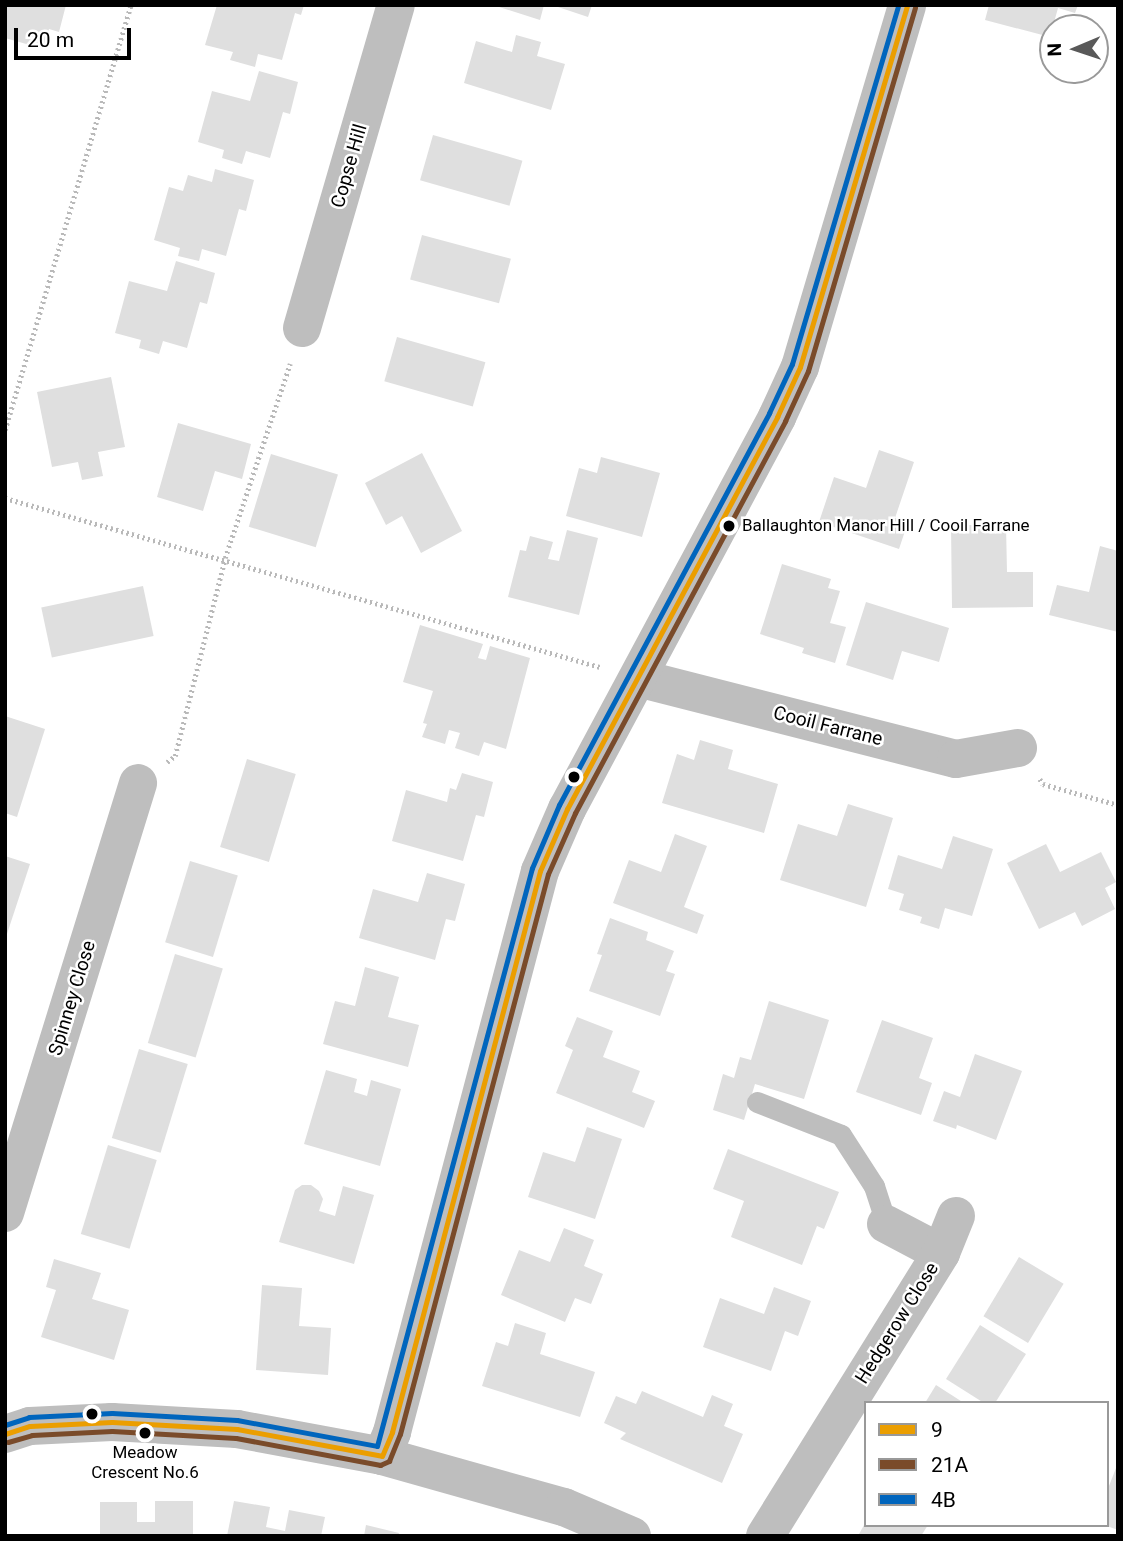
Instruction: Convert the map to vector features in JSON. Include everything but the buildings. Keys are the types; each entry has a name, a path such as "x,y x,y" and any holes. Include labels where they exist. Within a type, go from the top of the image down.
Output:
{"street":[{"name":"Copse Hill","path":"302,328 397,5"},
{"path":"382,1456 393,1432 540,871 567,808 800,367 907,5"},
{"name":"Cooil Farrane","path":"638,678 956,758 1018,748"},
{"name":"Spinney Close","path":"5,1213 138,783"},
{"name":"Hedgerow Close","path":"765,1536 941,1253 956,1216"},
{"name":"Hedgerow Close","path":"886,1224 941,1253"},
{"path":"5,1434 30,1426 112,1422 224,1428 382,1456 560,1522 632,1536"}],"lane":[{"path":"757,1102 841,1135 874,1186 886,1224"}],"path":[{"path":"5,430 131,5"},
{"path":"138,783 175,756 225,558 302,328"},
{"path":"5,498 225,558 638,678"},
{"path":"1018,748 1043,783 1118,805"}],"transit line":[{"name":"4B","path":"5,1425 29,1417 112,1413 237,1420 377,1446 532,868 559,805 769,413 792,364 898,5"},
{"name":"9","path":"5,1434 30,1426 112,1422 237,1429 382,1456 392,1432 540,871 567,809 777,417 800,367 907,5"},
{"name":"21A","path":"8,1442 32,1435 112,1431 236,1438 380,1465 389,1461 400,1434 548,874 575,813 785,421 808,371 915,7"}],"place":[{"name":"Ballaughton Manor Hill / Cooil Farrane","path":"729,526"},
{"name":"Meadow Crescent No.6","path":"145,1433"}]}
